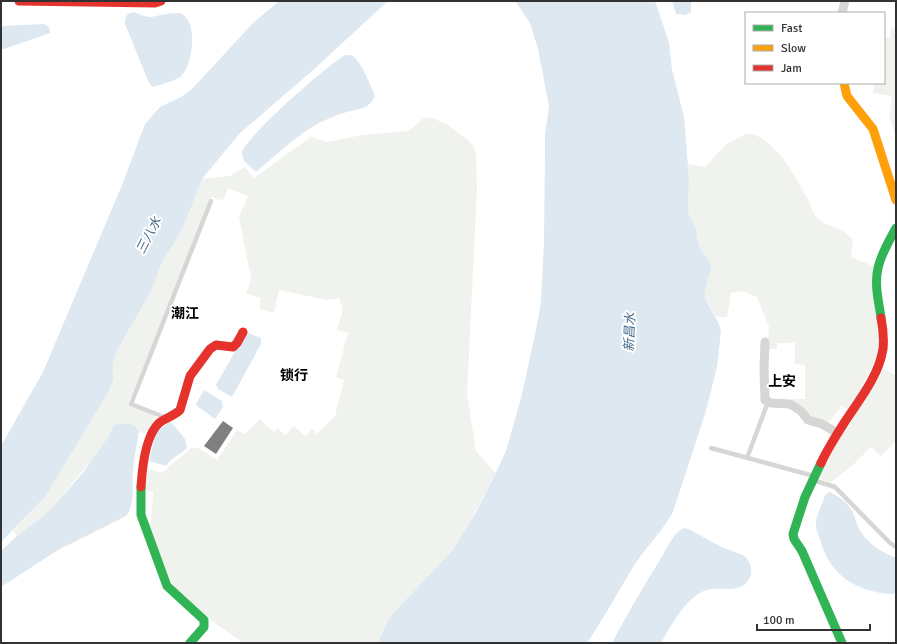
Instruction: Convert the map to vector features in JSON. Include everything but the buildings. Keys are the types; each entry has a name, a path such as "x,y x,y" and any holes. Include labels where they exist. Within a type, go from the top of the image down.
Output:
{"street":[{"path":"19,1 155,3 161,1"},
{"path":"842,12 845,1"},
{"path":"844,84 847,96 873,129 896,200"},
{"path":"842,643 802,550 794,538 795,528 814,478 828,449 865,392 882,356 883,336 877,271 880,260 896,228"},
{"path":"190,643 204,627 204,620 167,586 143,524 140,509 140,490 146,452 152,432 156,426 180,410 190,376 210,349 216,345 233,347 243,332"},
{"path":"765,342 765,400 768,402 790,404 801,411 808,420 822,424 837,433"}],"lane":[{"path":"167,418 131,404 211,200"},
{"path":"747,458 768,402"},
{"path":"711,448 814,478 835,487 890,543 896,547"}],"shaded area":[{"path":"891,28 896,29 896,137 889,116 892,96 873,93 874,84 885,84 885,37 890,38"},
{"path":"430,117 446,124 467,139 473,146 476,154 477,189 467,394 476,451 495,473 468,526 452,551 395,611 387,622 378,643 244,643 217,625 174,588 147,524 151,523 153,492 145,490 148,469 162,473 192,447 200,449 217,460 237,430 245,434 260,419 274,432 278,428 285,435 294,426 305,436 312,429 317,434 335,416 344,380 336,377 348,333 337,330 343,309 339,298 327,300 279,290 274,313 259,309 261,298 246,294 251,279 239,217 248,196 228,188 223,201 211,197 128,404 156,416 148,434 139,432 137,427 114,427 91,461 48,512 17,536 13,531 45,497 109,391 113,380 113,363 116,352 149,295 164,258 177,239 202,179 230,176 245,167 254,178 311,137 327,142 362,135 409,131 422,119"},
{"path":"746,134 756,136 766,141 775,149 798,181 815,215 825,223 845,233 853,240 851,257 873,266 879,353 849,411 842,406 828,423 811,418 791,399 805,399 805,365 795,364 795,343 777,343 777,349 767,349 769,327 757,297 742,291 731,293 727,317 716,317 706,299 706,286 710,272 708,259 700,248 696,228 689,215 688,164 705,167 726,144"},
{"path":"881,368 896,375 896,443 895,442 881,456 871,447 853,465 830,483 817,477"}],"water":[{"name":"三八水","path":"279,1 388,1 312,71 239,134 202,179 177,239 164,258 149,295 116,352 113,363 113,380 109,391 45,497 1,542 1,446 43,372 122,185 145,124 160,107 181,97 192,89 253,23"},
{"name":"新昌水","path":"515,1 655,1 669,42 672,70 684,117 689,179 689,215 696,228 700,248 711,266 705,293 706,300 719,324 721,331 717,367 705,414 673,512 635,564 587,643 378,643 387,622 395,611 452,551 475,514 507,448 522,394 536,330 541,302 544,243 545,134 549,106 538,49 530,23"},
{"path":"672,1 691,1 691,12 685,15 676,14"},
{"path":"134,12 151,17 179,13 187,19 192,34 191,54 185,71 179,78 153,87 149,83 125,24 126,16 129,13"},
{"path":"44,24 49,27 50,33 1,50 1,26"},
{"path":"345,55 351,55 354,57 366,75 375,96 370,103 365,107 322,121 286,146 256,172 243,159 242,153 246,145 256,133 288,102 322,72"},
{"path":"246,332 261,338 261,344 232,397 218,389 216,385"},
{"path":"204,390 222,401 223,407 215,419 196,404"},
{"path":"170,422 185,439 187,448 171,460 166,466 149,461 156,432"},
{"path":"117,424 133,425 139,432 133,465 132,500 126,516 58,550 1,587 1,551 17,536 48,512 82,474 108,437 113,427"},
{"path":"829,492 844,501 849,506 854,514 859,529 866,539 880,550 896,558 896,594 870,591 858,586 838,573 830,563 824,552 817,532 816,524 817,516 825,495"},
{"path":"683,528 745,556 751,568 749,580 737,588 715,589 698,594 681,610 661,643 612,643 670,542"}],"traffic: fast":[{"path":"881,318 877,293 877,274 883,253 896,228"},
{"path":"821,463 805,497 793,534 794,539 802,551 842,643"},
{"path":"141,487 141,515 167,586 204,620 204,627 190,643"}],"traffic: slow":[{"path":"844,84 847,96 873,129 896,200"}],"traffic: jam":[{"path":"19,1 155,3 161,1"},
{"path":"821,463 878,368 883,349 881,318"},
{"path":"141,487 147,444 154,429 161,421 180,410 190,376 210,349 216,345 233,347 243,332"}],"district":[{"name":"潮江","path":"185,313"},
{"name":"锁行","path":"294,375"},
{"name":"上安","path":"782,381"}]}
